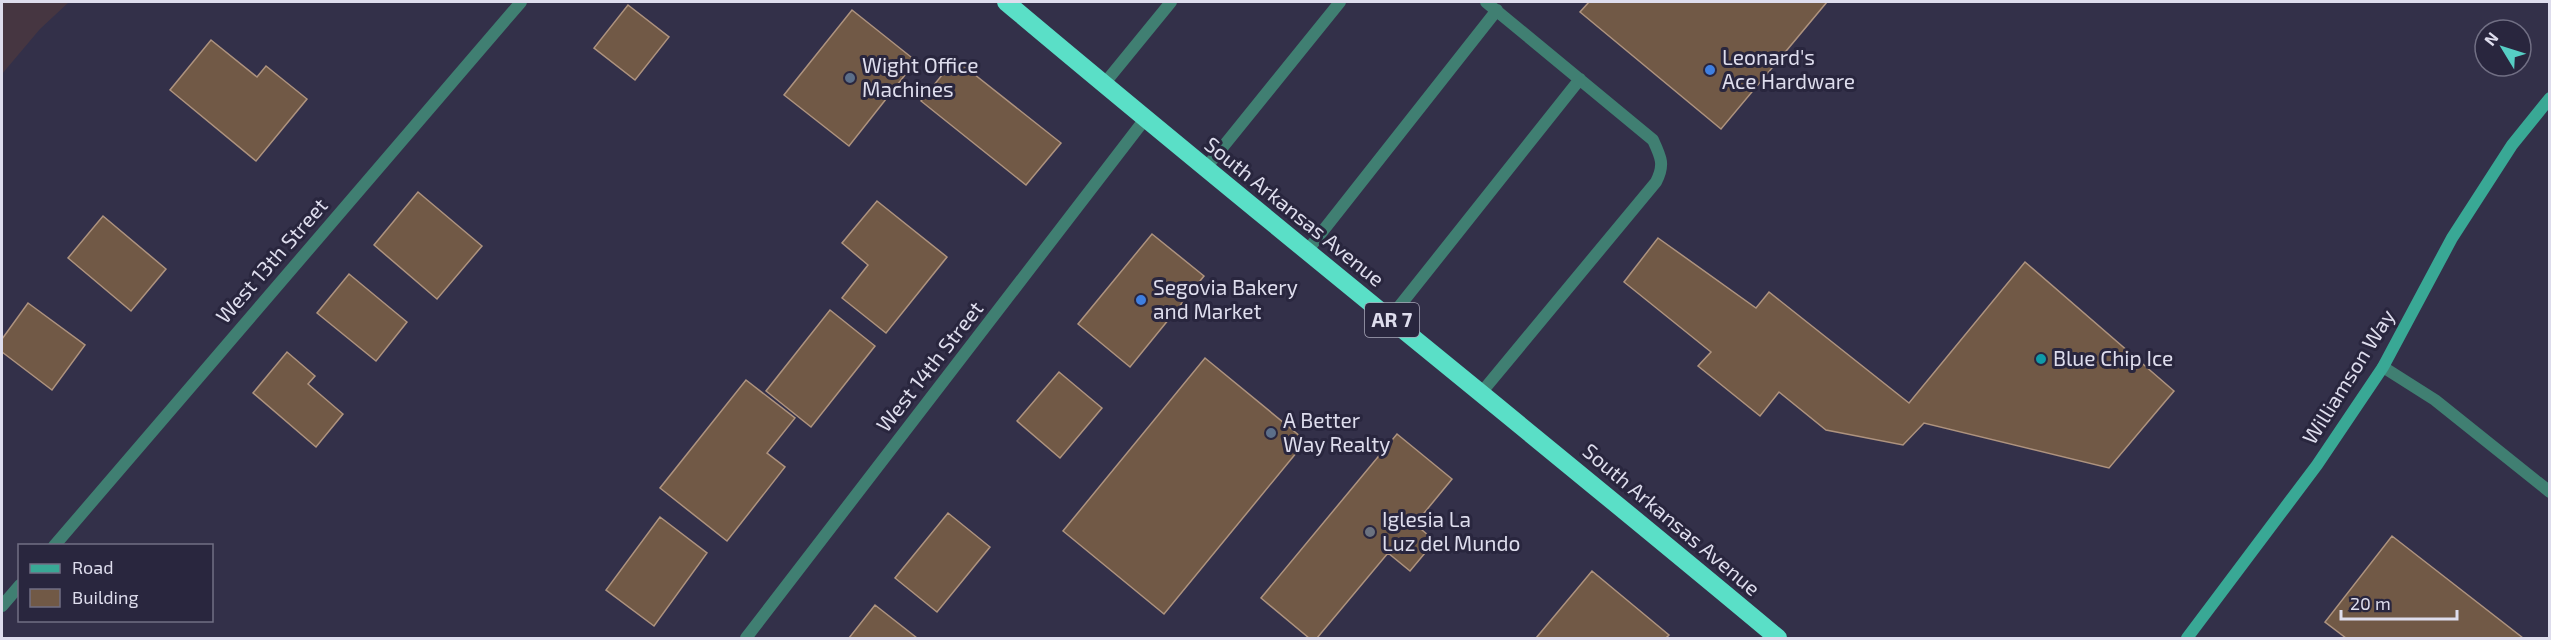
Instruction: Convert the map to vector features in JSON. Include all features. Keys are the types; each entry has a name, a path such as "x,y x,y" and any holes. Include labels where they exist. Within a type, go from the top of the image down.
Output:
{"highway":[{"name":"South Arkansas Avenue","path":"1014,4 1205,169 1390,318 1778,639"}],"street":[{"name":"West 13th Street","path":"56,544 521,2"},
{"path":"1104,84 1171,2"},
{"path":"1205,169 1340,2"},
{"path":"1480,393 1656,182 1663,170 1663,160 1653,140 1486,2"},
{"path":"1307,251 1497,10"},
{"path":"1390,318 1580,79"},
{"name":"Williamson Way","path":"2187,639 2317,465 2384,367 2452,237 2512,145 2550,98"},
{"name":"West 14th Street","path":"746,639 1145,119"},
{"path":"2384,367 2435,400 2550,492"},
{"path":"2,606 18,587"}],"shaded area":[{"path":"2,2 69,2 40,29 2,74"}],"building":[{"name":"Leonard's Ace Hardware","path":"1589,2 1827,2 1721,129 1580,12"},
{"path":"628,5 669,37 635,80 594,48"},
{"name":"Wight Office Machines","path":"852,10 916,61 849,146 784,95"},
{"path":"211,40 257,77 266,66 307,99 256,161 170,90"},
{"path":"955,59 1061,143 1026,185 921,101"},
{"path":"418,192 482,246 437,299 374,245"},
{"path":"877,201 947,257 886,333 842,298 868,265 842,243"},
{"path":"103,216 166,269 131,311 68,258"},
{"name":"Segovia Bakery and Market","path":"1152,234 1204,276 1130,367 1078,324"},
{"name":"Blue Chip Ice","path":"1658,238 1756,308 1769,292 1909,403 2025,262 2174,391 2109,468 1924,423 1903,445 1826,430 1779,392 1760,416 1698,366 1711,352 1624,282"},
{"path":"349,274 407,322 376,361 317,313"},
{"path":"28,303 85,345 52,390 2,352 2,339"},
{"path":"830,310 875,346 811,427 766,391"},
{"path":"287,352 315,376 308,384 343,414 316,447 253,393"},
{"path":"1205,358 1306,441 1164,614 1063,531"},
{"path":"1059,372 1102,408 1060,458 1017,421"},
{"path":"746,380 795,418 767,453 785,467 727,541 660,488"},
{"name":"Iglesia La Luz del Mundo","path":"1397,434 1452,479 1415,524 1435,541 1410,571 1388,553 1317,638 1309,638 1261,598"},
{"path":"948,513 990,547 937,612 895,578"},
{"path":"660,517 707,553 654,626 606,590"},
{"path":"2392,536 2523,638 2346,638 2325,622"},
{"path":"1592,571 1669,635 1666,638 1536,638"},
{"path":"875,605 917,638 849,638"}],"place":[{"name":"Leonard's Ace Hardware","path":"1710,70"},
{"name":"Wight Office Machines","path":"850,78"},
{"name":"Segovia Bakery and Market","path":"1141,300"},
{"name":"Blue Chip Ice","path":"2041,359"},
{"name":"A Better Way Realty","path":"1271,433"},
{"name":"Iglesia La Luz del Mundo","path":"1370,532"}]}
